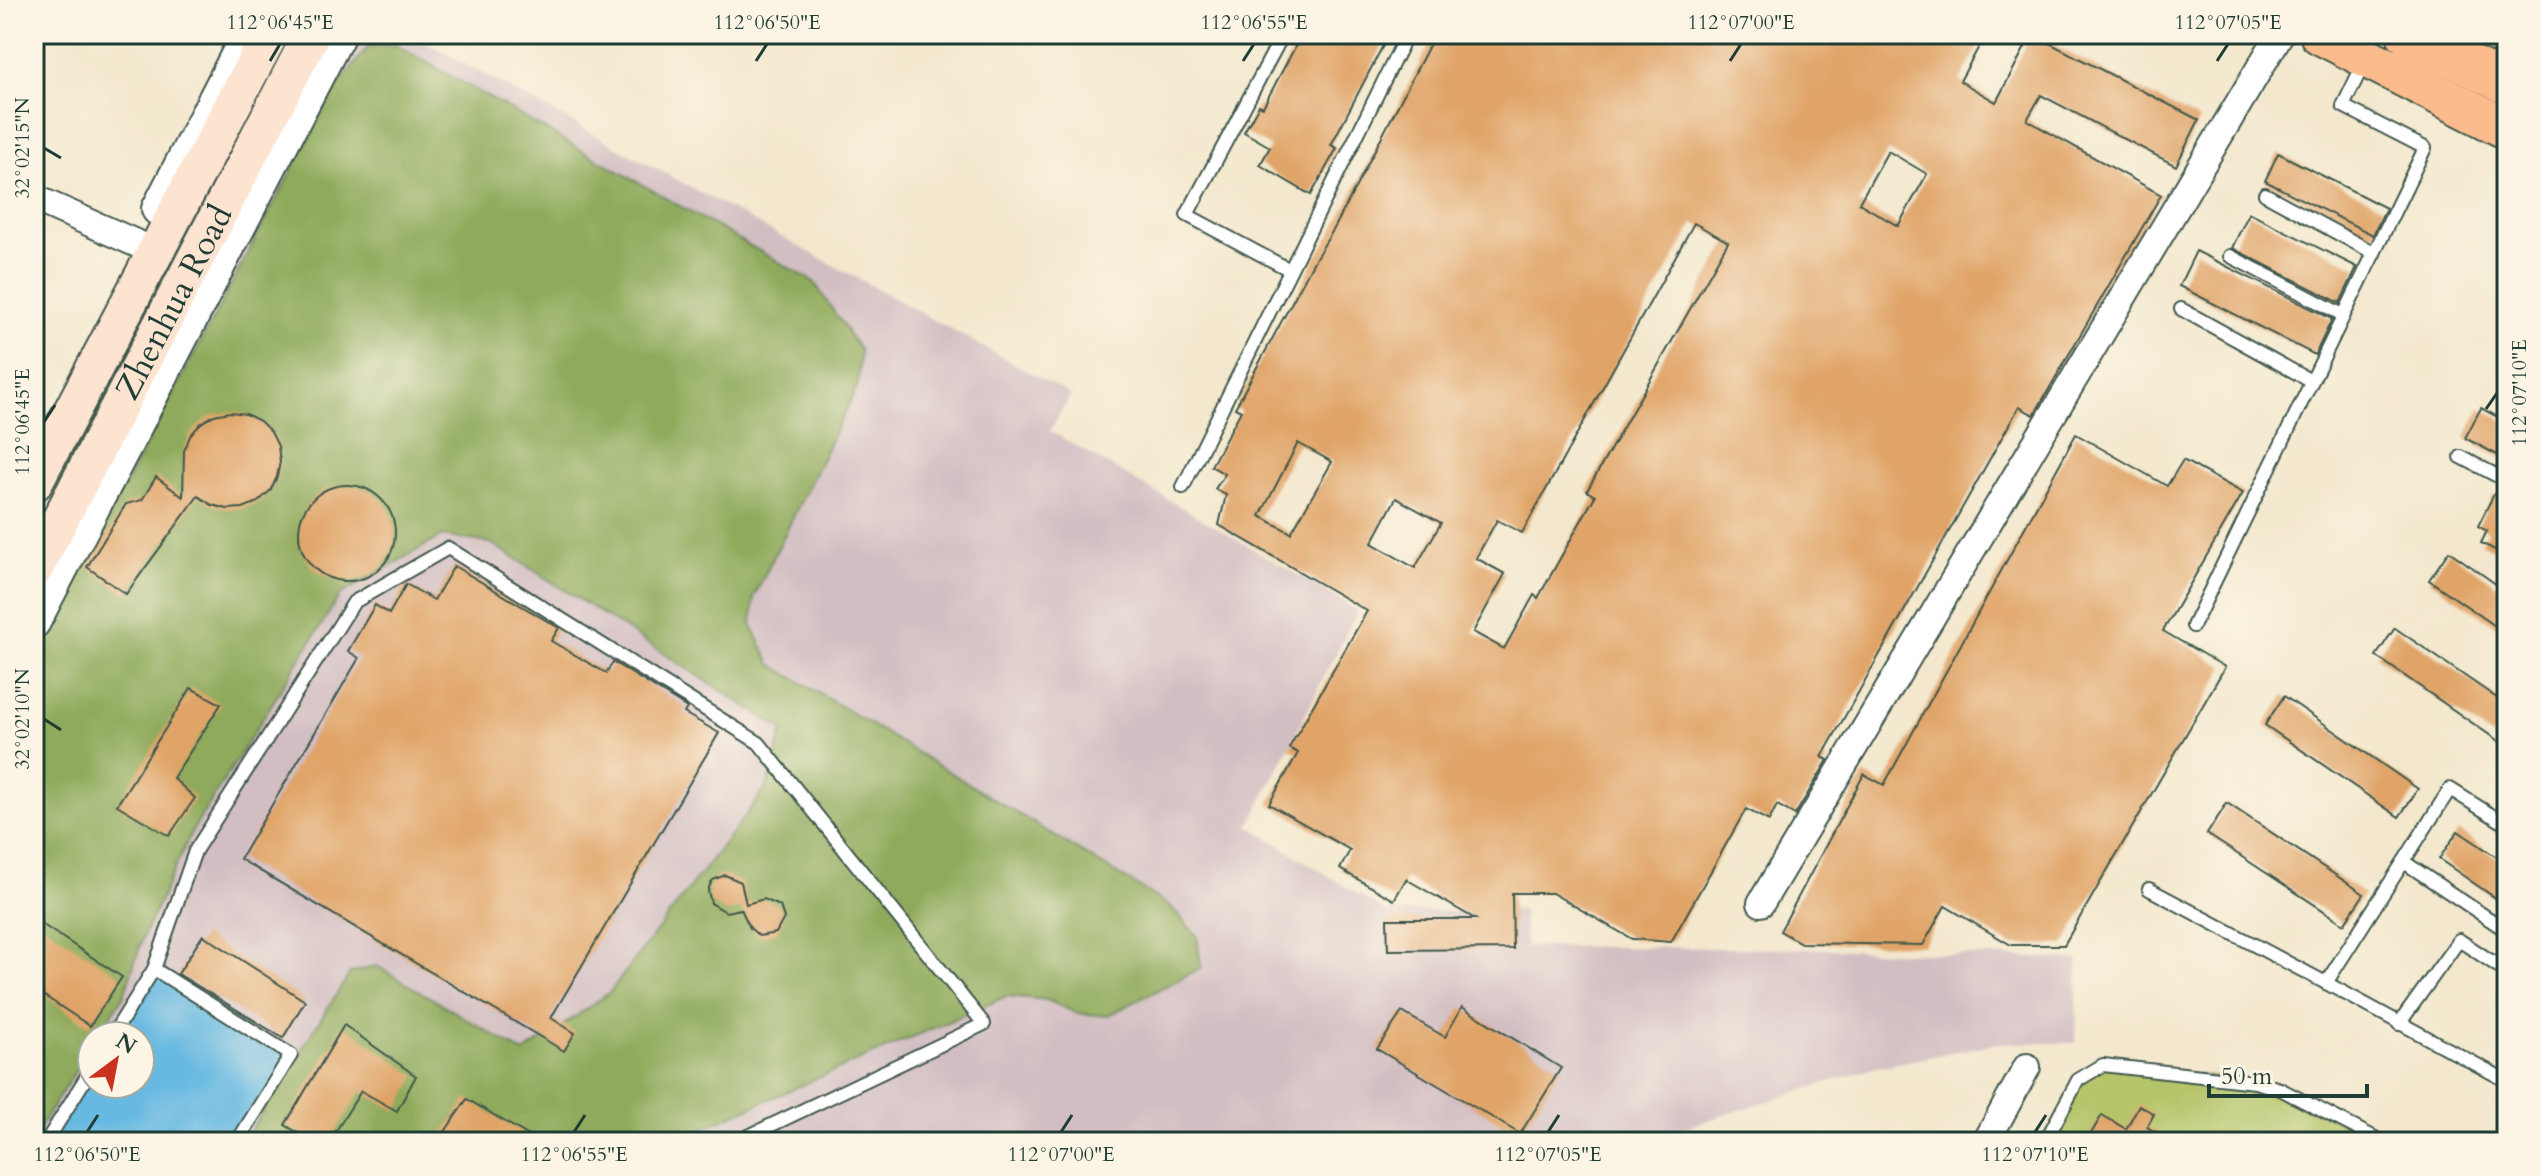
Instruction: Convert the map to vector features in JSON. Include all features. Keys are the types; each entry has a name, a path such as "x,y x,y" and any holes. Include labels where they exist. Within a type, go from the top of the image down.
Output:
{"main road":[{"name":"Zhenhua Road","path":"34,483 270,34"},
{"name":"Zhenhua Road","path":"34,570 312,34"},
{"path":"2320,34 2507,129"},
{"path":"2407,34 2507,84"}],"street":[{"path":"34,448 248,34"},
{"path":"34,622 339,34"},
{"path":"1761,903 2280,34"},
{"path":"34,198 140,245"},
{"path":"1986,1142 2027,1067"}],"lane":[{"path":"1283,34 1187,215 1290,270"},
{"path":"1183,487 1407,34"},
{"path":"2193,626 2425,148 2343,106 2367,58"},
{"path":"2265,194 2374,253"},
{"path":"2230,256 2343,315"},
{"path":"2181,309 2311,381"},
{"path":"2461,457 2507,481"},
{"path":"122,1020 154,969 195,851 354,602 448,548 759,743 984,1024 736,1142"},
{"path":"2326,983 2450,789 2507,825"},
{"path":"2404,862 2507,931"},
{"path":"2149,889 2507,1081"},
{"path":"2399,1024 2459,940 2507,972"},
{"path":"154,969 291,1055 237,1142"},
{"path":"2045,1142 2078,1080 2103,1065 2255,1082 2280,1089 2383,1142"},
{"path":"46,1142 76,1094"}],"shaded area":[{"path":"350,34 410,34 1071,395 1050,431 1358,610 1249,826 1386,912 1523,910 1525,946 1828,949 2078,960 2076,1043 1997,1043 1874,1068 1638,1142 34,1142 34,644"},
{"path":"2407,34 2507,34 2507,84"}],"green space":[{"path":"396,45 814,282 860,351 858,385 754,597 752,626 771,664 1170,906 1197,936 1201,968 1107,1016 1076,1013 1047,1000 1007,996 671,1142 243,1142 350,973 377,966 524,1053 610,992 767,787 783,730 491,543 442,536 340,595 191,833 143,937 124,995 108,1020 76,1020 76,1070 34,1136 34,656 336,87 369,46"},
{"path":"2103,1065 2256,1082 2383,1142 2045,1142 2078,1080"}],"water":[{"path":"154,969 291,1055 237,1142 46,1142 76,1094 76,1100 156,1100 156,1020 122,1020"}],"building":[{"path":"1302,34 1389,34 1331,145 1337,148 1311,195 1260,165 1270,147 1244,132 1259,105 1263,107"},
{"path":"1435,34 1986,34 1960,81 1996,102 2032,34 2199,120 2176,166 2041,95 2027,120 2161,195 2034,415 2019,407 1822,757 1828,760 1795,815 1777,805 1769,821 1746,809 1671,942 1632,939 1552,893 1512,893 1513,949 1388,950 1387,919 1475,919 1406,879 1394,900 1340,869 1350,850 1269,804 1298,753 1289,748 1367,611 1219,525 1226,495 1215,489 1225,474 1211,466 1241,411 1235,408 1335,227","holes":["1888,151 1927,174 1898,226 1859,203","1694,223 1728,242 1587,491 1595,496 1538,598 1534,595 1504,649 1473,632 1505,574 1476,558 1497,520 1522,533","1298,443 1332,462 1291,533 1260,516","1396,498 1441,523 1415,568 1372,543"]},
{"path":"2278,153 2386,208 2373,235 2265,181"},
{"path":"2249,213 2357,267 2340,303 2232,248"},
{"path":"2196,251 2332,319 2315,355 2179,286"},
{"path":"2481,408 2507,422 2507,460 2465,438"},
{"path":"230,412 246,414 260,421 271,432 278,446 280,462 270,491 258,502 243,508 227,509 212,505 198,496 126,594 87,567 126,504 142,500 156,477 183,497 184,451 190,436 200,424 214,415"},
{"path":"2076,434 2167,486 2183,460 2243,493 2163,631 2225,667 2064,945 2011,945 1945,906 1923,945 1801,943 1780,931 1864,774 1884,785"},
{"path":"347,485 365,488 381,499 392,515 395,533 392,551 381,567 365,578 347,581 329,578 313,567 302,551 299,533 302,515 313,499 329,488"},
{"path":"2494,494 2507,500 2507,556 2481,543 2487,531 2478,526"},
{"path":"2449,551 2507,592 2507,634 2429,580"},
{"path":"454,566 559,628 551,641 606,673 613,662 687,708 684,713 719,733 551,1018 575,1033 564,1051 240,859 359,658 348,651 375,605 389,614 406,584 434,600"},
{"path":"2395,628 2507,705 2507,747 2376,656"},
{"path":"191,688 221,704 173,778 195,798 169,836 117,805"},
{"path":"2284,696 2418,789 2399,817 2265,725"},
{"path":"2227,803 2364,894 2344,924 2207,834"},
{"path":"2458,831 2507,864 2507,906 2439,859"},
{"path":"725,875 741,882 746,904 764,899 780,906 784,918 776,933 759,936 750,928 741,909 726,912 711,903 710,885 713,880"},
{"path":"34,919 122,977 94,1020 81,1020 34,989"},
{"path":"203,935 305,1001 283,1038 178,974"},
{"path":"1462,1007 1561,1068 1520,1134 1377,1049 1402,1012 1445,1037"},
{"path":"344,1025 416,1076 397,1111 361,1091 329,1142 314,1142 285,1125"},
{"path":"467,1099 539,1142 438,1142"},
{"path":"2139,1105 2154,1114 2147,1127 2173,1142 2086,1142 2102,1115 2126,1129"}]}
